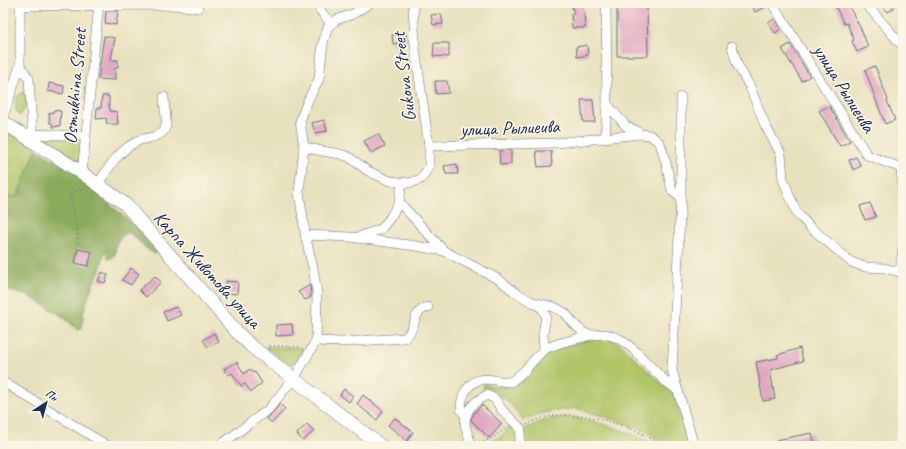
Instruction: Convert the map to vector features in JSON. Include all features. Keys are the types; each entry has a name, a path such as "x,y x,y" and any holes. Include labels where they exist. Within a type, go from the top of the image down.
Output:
{"main road":[{"name":"Карпа Животова улица","path":"3,122 33,137 125,204 236,331 251,346 381,446"}],"street":[{"path":"318,3 320,10 331,24"},
{"path":"218,446 229,444 269,408 293,378 316,341 317,292 314,268 305,235 299,192 304,147 300,121 308,100 319,79 323,43 328,27 336,20 353,14 370,3"},
{"name":"Gukova Street","path":"402,182 410,184 421,179 429,167 429,146 415,48 413,3"},
{"path":"606,3 606,139"},
{"name":"улица Рылиеива","path":"772,3 867,155 902,165"},
{"path":"865,3 900,43 903,44"},
{"path":"3,117 20,65 20,4 177,5 198,8"},
{"name":"Osmukhina Street","path":"91,179 86,136 99,4"},
{"path":"732,46 737,64 750,86 765,125 780,154 783,178 797,213 810,227 851,262 865,267 884,268 902,273 903,248"},
{"path":"20,65 29,79 33,137 86,136"},
{"path":"91,179 110,166 127,146 162,133 166,125 164,97"},
{"path":"681,97 681,198 672,370 694,446"},
{"name":"улица Рылиеива","path":"607,104 626,126 640,134"},
{"name":"улица Рылиеива","path":"429,146 556,143 606,139 640,134 650,135 660,142 672,191 681,198"},
{"path":"304,147 349,157 368,171 390,181 402,182 400,202 390,218 381,229 357,238"},
{"path":"902,165 903,195"},
{"path":"400,202 444,251"},
{"path":"305,235 357,238 444,251 498,279 515,292 542,308 546,316 543,334 544,349"},
{"path":"532,302 554,307 565,313 584,333 592,335"},
{"path":"316,341 341,342 405,338 410,333 416,316 420,310 428,307"},
{"path":"466,416 461,410 461,401 465,391 472,383 480,378 511,382 524,372 544,349 560,343 592,335 606,334 620,339 632,348 664,380 678,391"},
{"path":"3,382 108,446"},
{"path":"471,446 465,424 467,412 476,401 487,395 495,399 502,410 521,429 519,446"}],"path":[{"path":"78,243 77,225 70,195 91,179"},
{"path":"269,346 303,347 310,351"},
{"path":"521,429 532,421 552,415 574,414 593,417 631,429 653,439 662,446"},
{"path":"476,446 494,437 513,422"}],"green space":[{"path":"26,90 29,107 24,108 19,116 16,110 16,98"},
{"path":"3,128 37,149 17,197 3,195"},
{"path":"45,137 78,139 82,146 81,163"},
{"path":"37,149 78,175 105,201 134,224 158,252 155,254 151,252 128,232 121,237 117,244 115,255 112,258 108,259 107,251 104,254 100,270 92,286 83,313 82,329 78,330 62,316 29,296 3,289 3,195 17,197"},
{"path":"605,337 618,342 673,393 689,446 669,446 647,432 622,422 576,408 543,413 524,420 506,400 496,392 483,388 484,384 503,387 516,385 526,378 548,351"},
{"path":"265,347 303,348 291,366"},
{"path":"566,417 578,418 612,427 656,446 522,446 523,431 544,421"},
{"path":"511,426 517,429 517,446 482,446 499,438"}],"building":[{"path":"571,3 581,3 584,12 585,28 572,28 571,14 574,14"},
{"path":"617,3 647,3 648,56 617,56"},
{"path":"750,3 766,3 767,6 755,12"},
{"path":"834,3 847,3 861,29 868,47 857,52 847,23 844,24"},
{"path":"880,3 890,3 894,8 888,12"},
{"path":"106,11 118,11 116,25 105,23"},
{"path":"441,14 443,24 433,25 431,15"},
{"path":"774,19 781,29 775,33 768,23"},
{"path":"406,34 407,43 393,44 392,35"},
{"path":"104,36 115,38 111,60 118,60 118,67 115,68 115,80 98,79"},
{"path":"434,43 449,43 449,57 433,56"},
{"path":"790,44 810,76 802,81 782,49"},
{"path":"587,45 588,55 577,57 576,47"},
{"path":"875,66 895,120 885,124 865,70"},
{"path":"435,81 447,81 449,93 436,94"},
{"path":"49,83 64,86 63,94 48,91"},
{"path":"102,96 109,96 109,108 110,111 117,112 118,124 107,124 106,118 96,119 97,108 101,108"},
{"path":"581,100 593,100 595,122 583,122"},
{"path":"829,106 850,141 840,146 819,111"},
{"path":"54,110 61,111 60,126 53,127 52,123 50,123 49,113 53,112"},
{"path":"324,120 327,131 315,133 312,123"},
{"path":"378,134 385,146 371,153 364,141"},
{"path":"511,150 511,164 500,165 499,151"},
{"path":"536,151 551,151 552,166 538,167"},
{"path":"856,157 861,166 853,170 849,160"},
{"path":"457,164 458,174 446,174 444,166"},
{"path":"870,203 876,217 865,220 860,206"},
{"path":"78,249 92,252 88,266 75,263"},
{"path":"131,268 139,274 131,285 122,280"},
{"path":"102,272 108,275 105,283 98,281"},
{"path":"155,276 161,282 146,297 139,290"},
{"path":"226,281 238,282 237,294 225,293"},
{"path":"310,285 311,297 305,300 298,292"},
{"path":"176,307 181,315 167,321 163,312"},
{"path":"292,324 293,335 276,336 276,325"},
{"path":"214,333 219,342 208,347 203,340"},
{"path":"800,348 803,361 770,370 775,399 763,401 756,362 778,358 777,355"},
{"path":"237,362 244,374 250,369 253,373 255,372 262,383 251,392 245,384 241,386 232,373 228,375 224,369"},
{"path":"344,389 353,396 349,402 340,395"},
{"path":"363,395 383,411 377,420 357,404"},
{"path":"280,404 285,409 272,423 267,419"},
{"path":"482,405 502,424 489,438 471,420 474,413"},
{"path":"395,418 413,432 407,441 388,425"},
{"path":"307,424 314,431 303,441 297,434"},
{"path":"812,433 815,446 778,446 776,440"}]}
